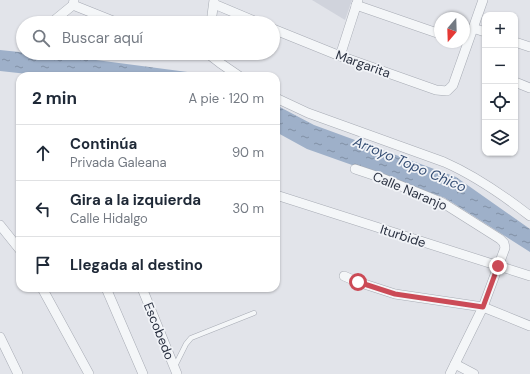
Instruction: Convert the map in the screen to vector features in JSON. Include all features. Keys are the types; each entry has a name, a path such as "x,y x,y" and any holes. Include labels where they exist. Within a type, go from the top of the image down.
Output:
{"street":[{"path":"470,36 483,0"},
{"path":"212,16 214,2 244,16"},
{"path":"59,16 73,3 102,16"},
{"path":"340,56 357,3 434,32"},
{"path":"474,28 482,31"},
{"name":"Margarita","path":"280,32 340,56 436,90 447,91 454,85 465,48"},
{"path":"518,43 530,47"},
{"path":"216,60 233,72"},
{"path":"518,83 530,88"},
{"path":"280,100 308,113 460,169 487,184 530,216"},
{"name":"Calle Naranjo","path":"354,169 379,177 443,203 500,239 504,243 505,248 498,266"},
{"name":"Iturbide","path":"280,196 530,276"},
{"path":"0,225 16,245"},
{"path":"450,374 483,307 498,266"},
{"path":"344,276 395,294 483,307 530,326"},
{"path":"44,292 89,374"},
{"path":"108,292 143,374"},
{"name":"Escobedo","path":"144,292 175,371"},
{"path":"0,337 18,374"},
{"path":"455,364 474,374"}],"lane":[{"path":"175,371 186,344 191,338 254,313"}],"shaded area":[{"path":"312,0 352,0 345,20"}],"water":[{"path":"0,50 16,52 16,60 96,60 188,72 16,73 0,71"},
{"name":"Arroyo Topo Chico","path":"280,107 314,125 456,177 530,229 530,252 445,198 307,149 280,134"}],"route":[{"path":"358,282 395,294 446,300 483,307 498,266"}]}
